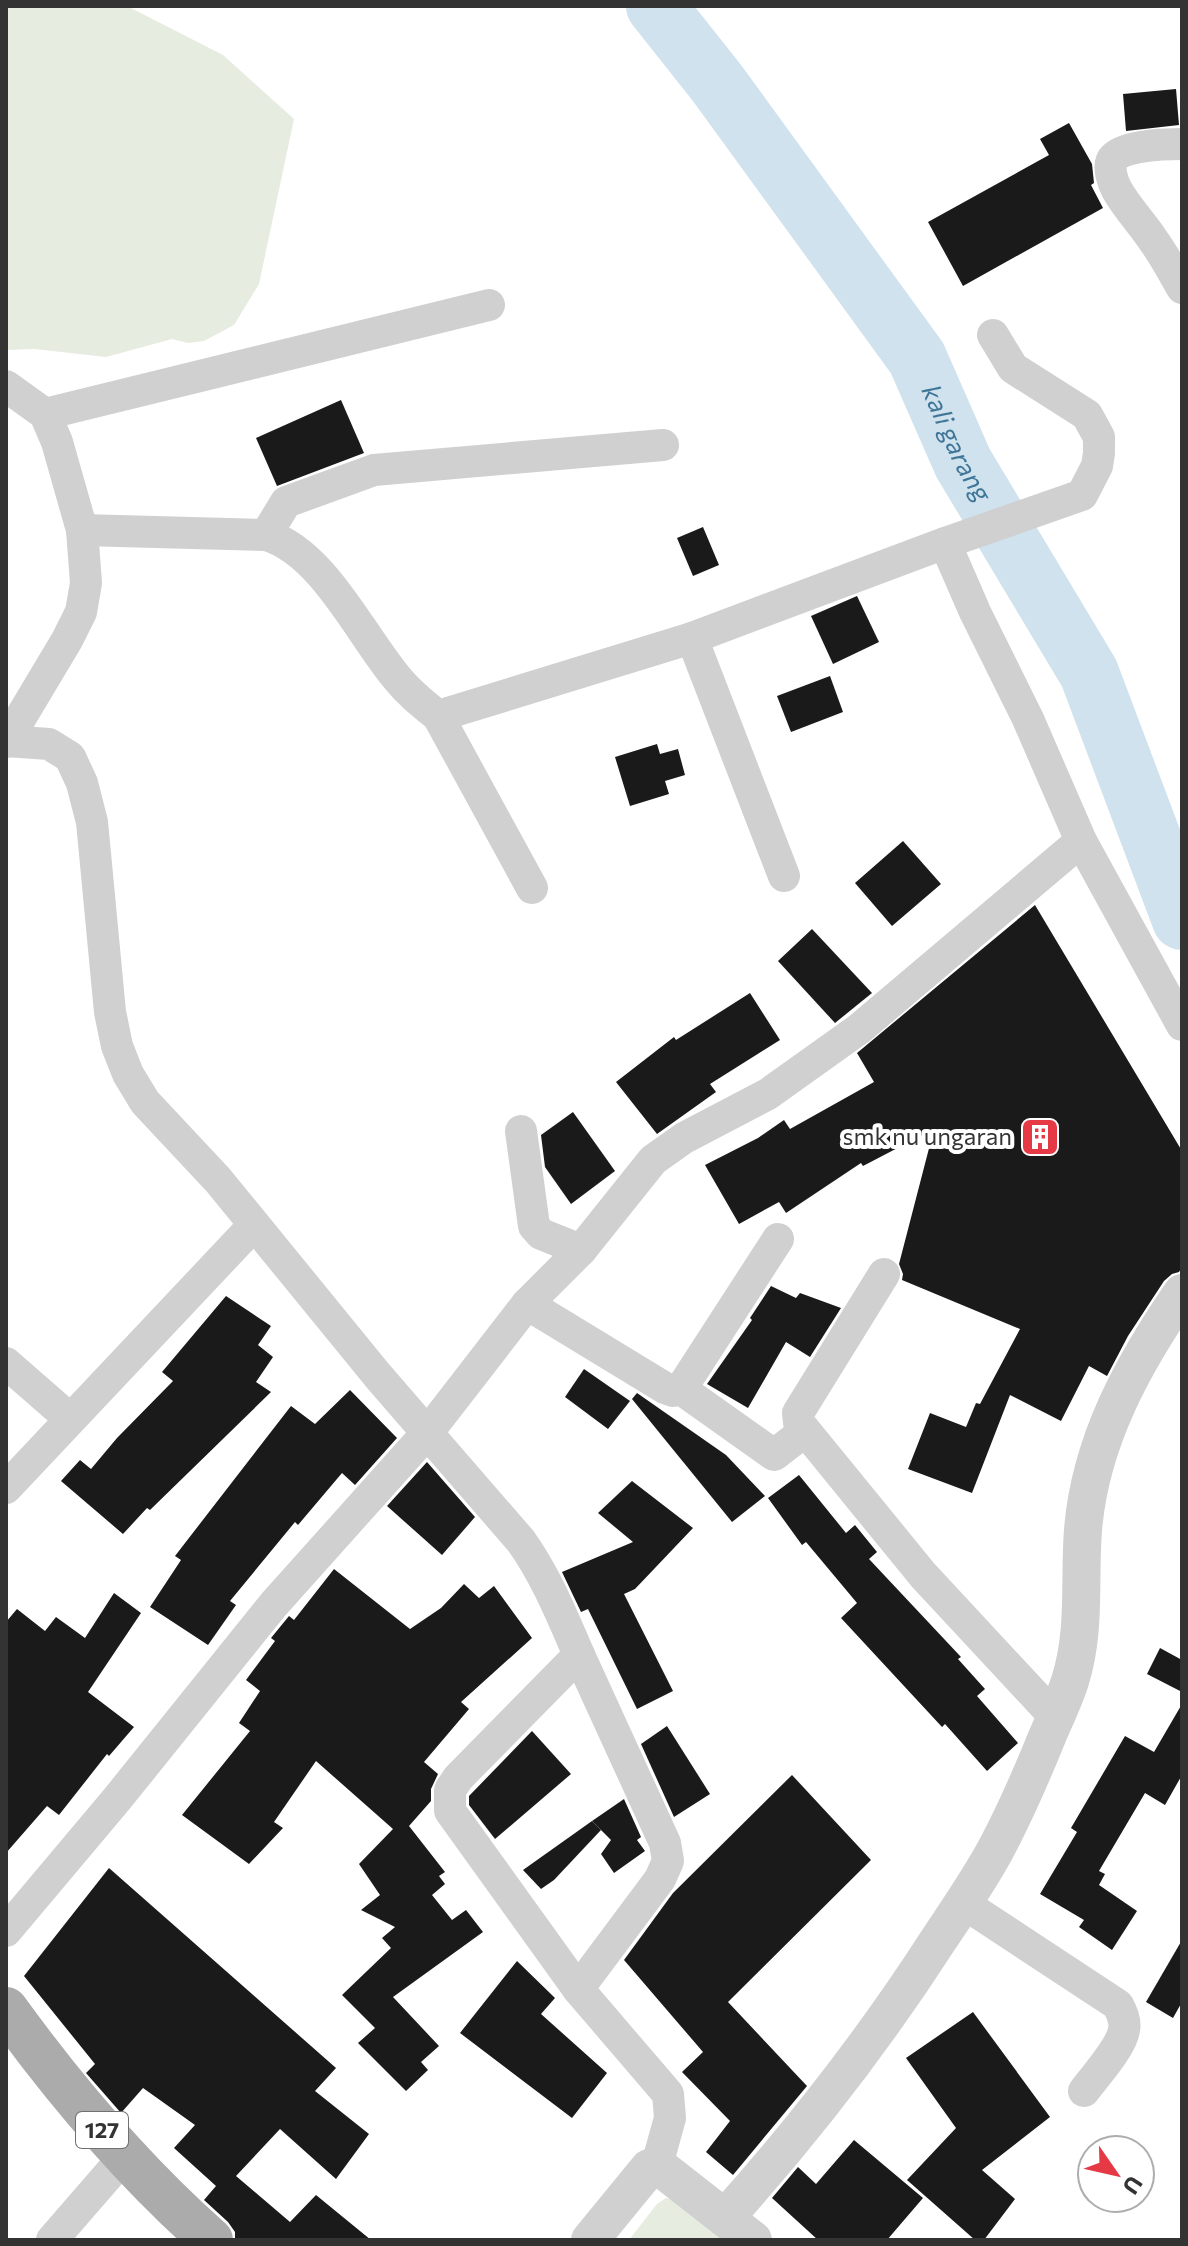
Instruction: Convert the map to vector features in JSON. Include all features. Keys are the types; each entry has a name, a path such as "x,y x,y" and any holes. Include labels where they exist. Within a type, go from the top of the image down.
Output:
{"main road":[{"name":"127","path":"6,2009 48,2067 124,2157 211,2240"}],"street":[{"path":"1182,144 1135,148 1120,153 1110,164 1116,189 1156,243 1182,288"},
{"path":"45,414 489,305"},
{"path":"438,716 692,638 1082,495 1097,466 1099,437 1087,415 1013,368 993,335"},
{"path":"6,386 45,414 66,469 82,530 86,583 81,612 67,640 6,742 49,744 70,757 82,783 92,822 110,1012 123,1060 145,1102 218,1180 378,1376 521,1541 539,1567 665,1843 668,1861 660,1879 578,1989"},
{"path":"266,535 286,502 374,470 663,445"},
{"path":"82,530 266,535 283,540 305,556 396,677 416,700 438,716 532,888"},
{"path":"959,539 975,612 1028,719 1081,841 1182,1025"},
{"path":"692,638 784,876"},
{"path":"6,1931 274,1604 428,1432 527,1304 581,1250 653,1160 684,1138 768,1094 859,1029 1081,841"},
{"path":"521,1131 534,1226 541,1234 581,1250"},
{"path":"6,1488 254,1225"},
{"path":"527,1304 665,1388 673,1391 681,1389 778,1239"},
{"path":"884,1274 798,1413 799,1423 923,1575 1055,1717"},
{"path":"657,2165 739,2229 778,2159 907,1989 997,1848 1028,1784 1077,1659 1081,1629 1083,1533 1089,1489 1103,1439 1132,1370 1182,1280"},
{"path":"1153,1334 1182,1293"},
{"path":"6,1363 69,1418"},
{"path":"681,1389 774,1455 805,1431"},
{"path":"579,1655 458,1778 450,1790 450,1811 578,1989 668,2094 670,2118 657,2165"},
{"path":"963,1903 1118,2005 1124,2018 1120,2041 1084,2091"},
{"path":"52,2240 124,2157"},
{"path":"590,2240 649,2168 657,2165"}],"shaded area":[{"path":"6,6 127,6 223,55 294,119 259,284 234,325 204,341 188,343 172,339 106,357 34,349 6,350"},
{"path":"666,2198 678,2201 728,2240 629,2240 657,2204"}],"building":[{"path":"1176,89 1179,125 1126,131 1123,94"},
{"path":"1069,123 1092,164 1094,183 1091,185 1103,208 963,286 928,222 1049,155 1040,139"},
{"path":"341,400 364,453 277,486 256,438"},
{"path":"703,527 719,565 693,576 677,538"},
{"path":"857,596 879,642 833,664 811,616"},
{"path":"830,676 843,712 791,732 777,696"},
{"path":"657,744 660,754 678,749 685,775 665,781 669,794 630,806 615,757"},
{"path":"903,841 941,884 892,926 855,883"},
{"name":"smk nu ungaran","path":"1035,905 1182,1151 1182,1267 1164,1281 1128,1336 1107,1376 1089,1366 1061,1421 1010,1395 972,1493 908,1469 930,1413 966,1427 976,1403 980,1404 1020,1329 902,1280 899,1264 934,1129 863,1166 861,1163 786,1213 779,1202 739,1224 705,1165 758,1138 784,1120 790,1129 874,1082 857,1053"},
{"path":"812,929 872,993 835,1023 778,961"},
{"path":"750,993 780,1040 710,1084 716,1092 657,1134 616,1082 674,1037 676,1040"},
{"path":"573,1112 615,1171 571,1204 545,1167 541,1135"},
{"path":"771,1286 796,1298 800,1293 841,1308 810,1357 786,1342 748,1408 707,1384 752,1320 750,1318"},
{"path":"226,1296 271,1326 258,1345 273,1357 256,1382 271,1392 123,1534 61,1481 80,1460 91,1469 173,1381 162,1372"},
{"path":"584,1369 630,1401 608,1429 565,1397"},
{"path":"350,1390 397,1438 355,1485 342,1473 298,1525 295,1522 230,1601 236,1605 208,1645 150,1607 181,1560 175,1556 291,1406 315,1424"},
{"path":"637,1393 726,1455 765,1496 732,1522 632,1399"},
{"path":"427,1462 475,1517 442,1555 387,1506"},
{"path":"799,1475 846,1533 855,1525 877,1552 869,1559 961,1657 958,1659 985,1689 977,1696 1018,1743 987,1771 841,1618 857,1603 806,1542 802,1545 768,1498"},
{"path":"632,1481 693,1528 635,1589 624,1594 673,1691 637,1709 588,1609 581,1612 562,1572 633,1542 598,1513"},
{"path":"334,1569 410,1629 441,1608 464,1584 479,1598 494,1586 532,1638 461,1702 469,1709 424,1762 438,1774 431,1789 431,1801 409,1826 445,1872 439,1876 445,1884 432,1895 452,1920 466,1910 483,1932 393,1997 439,2046 421,2062 428,2070 406,2091 358,2043 375,2028 342,1995 391,1948 382,1938 395,1927 361,1910 380,1895 359,1864 393,1829 316,1761 274,1822 283,1828 249,1864 182,1815 250,1731 239,1723 260,1691 246,1680 275,1641 271,1638 289,1616 294,1620"},
{"path":"114,1593 141,1613 88,1692 134,1727 109,1756 107,1754 59,1815 47,1806 6,1853 6,1622 17,1609 45,1631 56,1617 85,1638"},
{"path":"1160,1648 1182,1660 1182,1692 1147,1674"},
{"path":"1182,1704 1182,1775 1165,1805 1145,1793 1099,1871 1105,1874 1099,1885 1137,1911 1112,1950 1079,1927 1084,1920 1040,1894 1077,1832 1071,1828 1125,1736 1154,1752"},
{"path":"667,1726 710,1794 674,1817 641,1744"},
{"path":"532,1731 571,1774 495,1839 469,1805 469,1796"},
{"path":"792,1775 871,1860 728,2002 807,2086 733,2175 706,2152 730,2121 682,2072 703,2052 624,1960 673,1893"},
{"path":"624,1799 641,1837 637,1840 645,1851 614,1873 601,1854 611,1840 592,1821"},
{"path":"592,1821 601,1830 554,1880 541,1889 523,1870"},
{"path":"109,1868 336,2068 315,2091 369,2134 336,2179 280,2129 236,2176 290,2222 316,2195 371,2240 235,2240 235,2232 228,2222 204,2200 216,2186 174,2148 195,2125 143,2088 121,2113 86,2073 95,2064 24,1976"},
{"path":"1182,1940 1182,2002 1173,2018 1146,2002"},
{"path":"517,1961 555,1998 541,2014 607,2073 572,2118 460,2033"},
{"path":"973,2012 1050,2117 982,2170 1015,2199 984,2240 975,2240 907,2180 956,2128 906,2058"},
{"path":"854,2140 923,2198 887,2240 818,2240 772,2198 798,2167 816,2184"}],"waterway":[{"name":"kali garang","path":"656,6 717,83 917,358 963,463 1089,673 1182,920"}],"place":[{"name":"smk nu ungaran","path":"1040,1137"}]}
